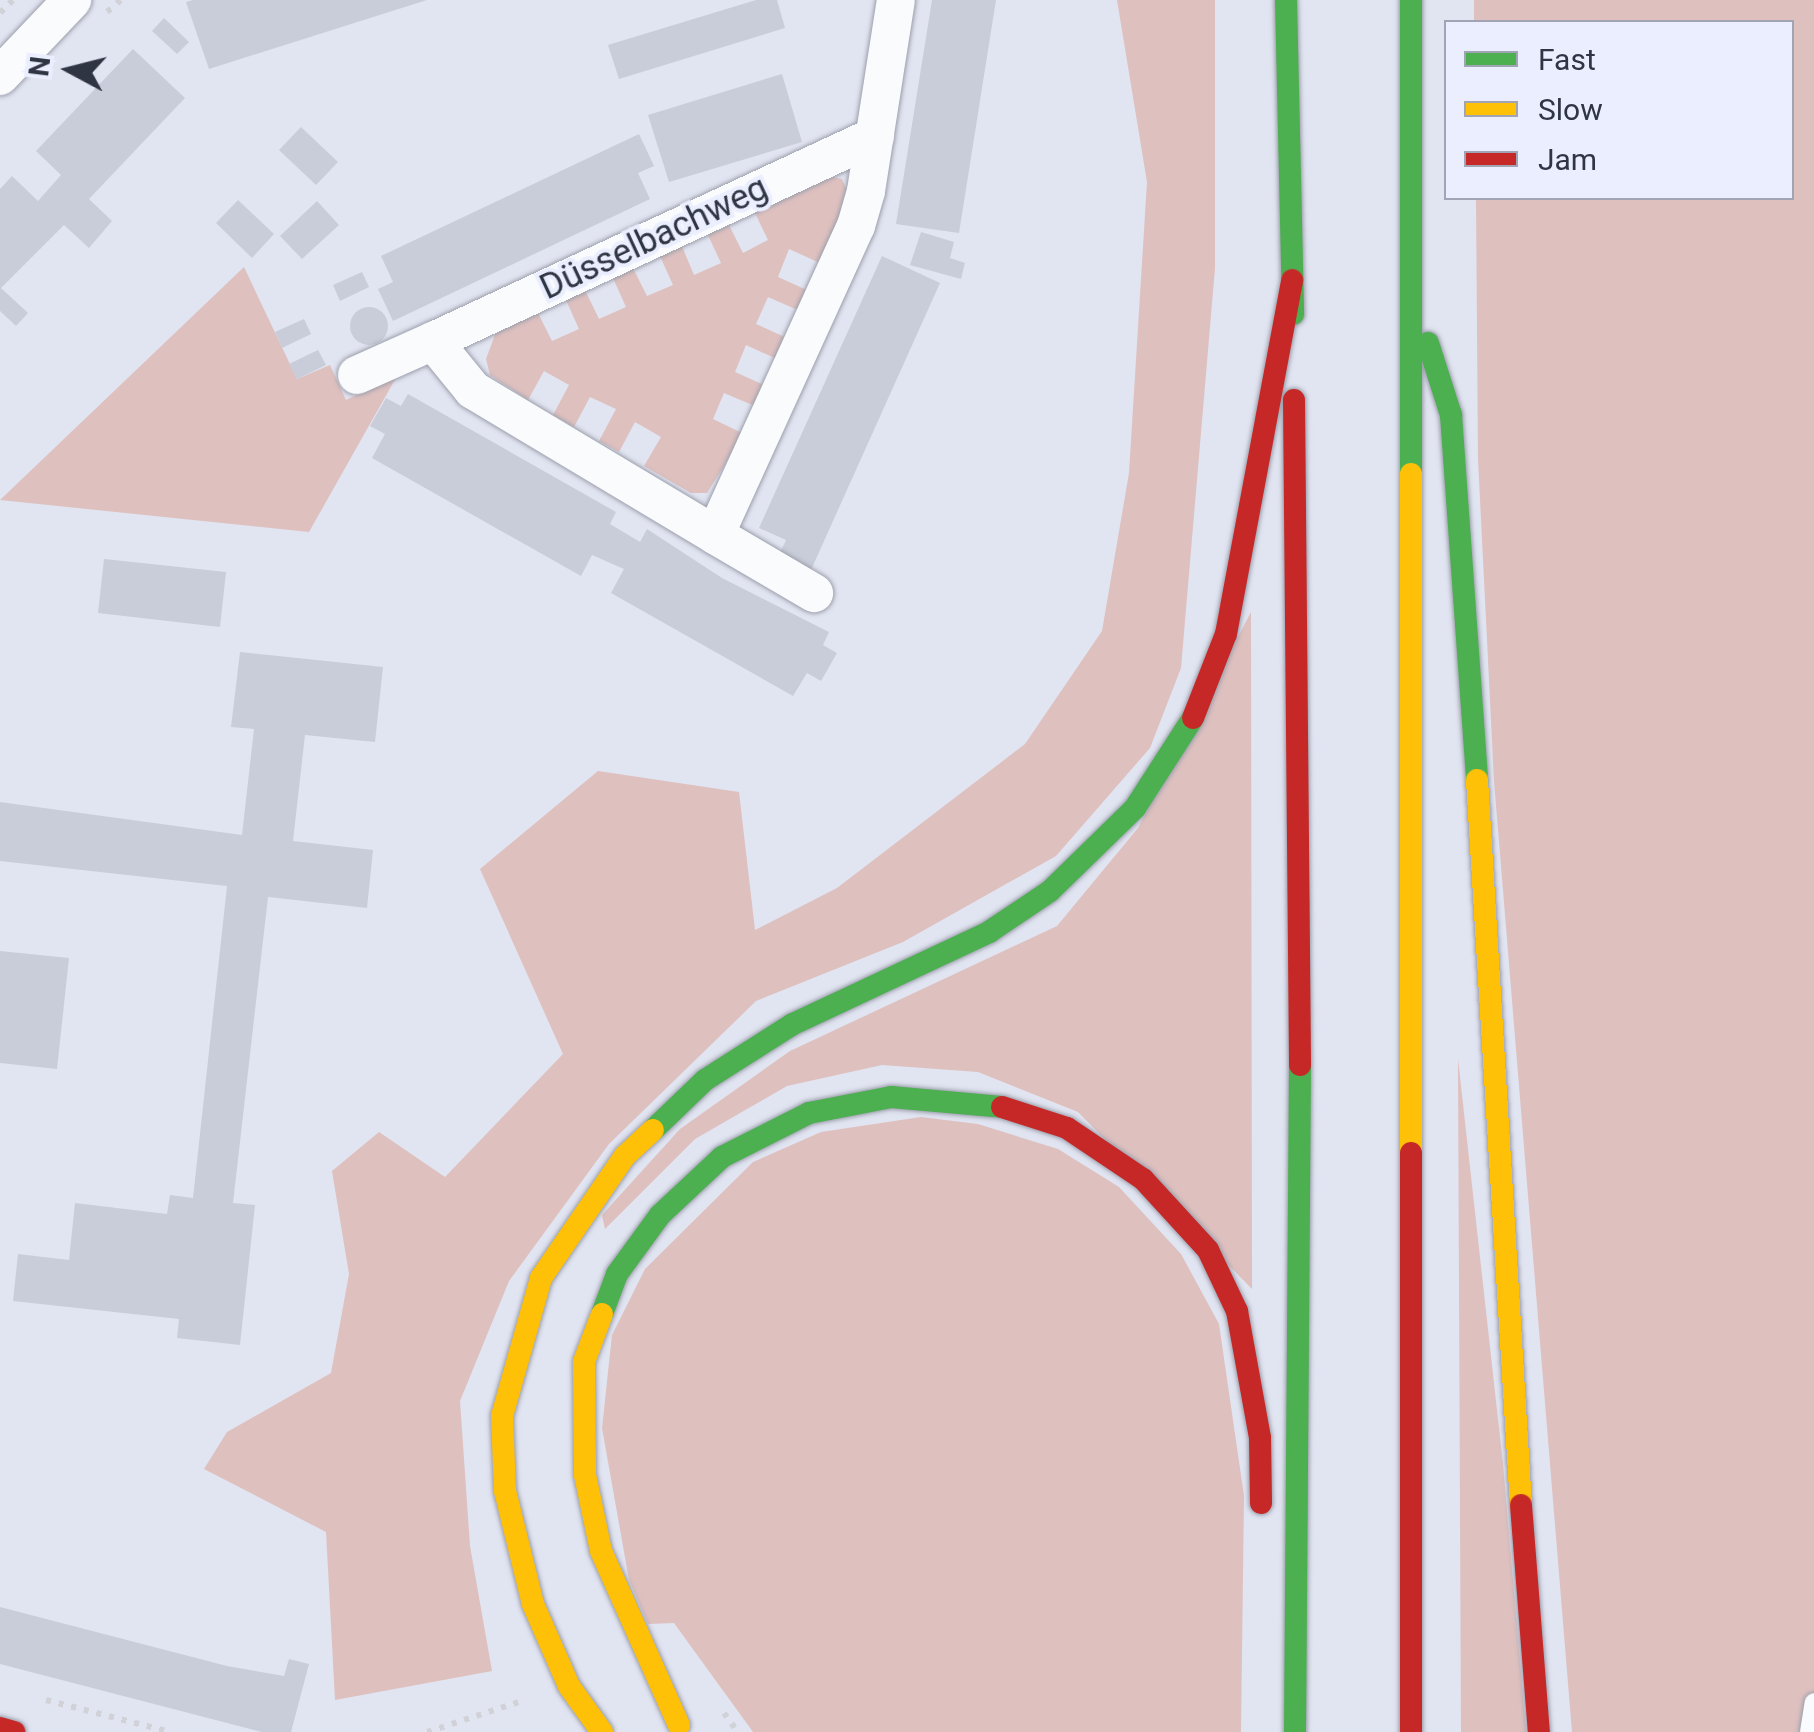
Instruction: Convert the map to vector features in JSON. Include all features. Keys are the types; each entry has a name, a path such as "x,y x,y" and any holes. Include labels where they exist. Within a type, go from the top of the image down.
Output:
{"main road":[{"path":"1286,0 1302,997 1295,1732"},
{"path":"1410,1732 1414,297 1411,0"},
{"path":"602,1732 545,1635 507,1508 502,1416 541,1278 625,1156 704,1080 793,1024 989,932 1050,892 1135,808 1192,720 1226,634 1292,280"},
{"path":"1414,297 1453,434 1519,1484 1539,1732"},
{"path":"673,1730 601,1551 584,1460 584,1362 617,1274 660,1214 722,1157 809,1113 910,1096 1001,1105 1087,1139 1163,1197 1208,1250 1237,1312 1260,1438 1262,1534"},
{"path":"1271,1610 1296,1664"},
{"path":"0,1728 14,1732"}],"street":[{"path":"0,76 72,0"},
{"path":"715,536 856,226 896,0"},
{"name":"Düsselbachweg","path":"356,375 874,136"},
{"path":"433,341 473,390 814,593"}],"lane":[{"path":"1519,1484 1558,1673"},
{"path":"1809,1732 1814,1702"}],"path":[{"path":"0,14 13,0"},
{"path":"38,1698 171,1732"}],"shaded area":[{"path":"1117,0 1215,0 1215,268 1181,668 1150,748 1056,856 903,942 756,1001 609,1144 509,1281 460,1401 470,1546 492,1671 335,1700 326,1532 204,1469 227,1432 331,1373 349,1274 332,1171 379,1132 445,1177 563,1054 480,869 598,771 739,792 755,930 837,888 1025,744 1102,631 1129,473 1147,182"},
{"path":"1474,0 1814,0 1814,1732 1572,1732 1494,781 1478,459 1476,200 1794,200 1794,20 1474,20"},
{"path":"825,175 842,179 847,190 839,222 822,264 789,249 778,277 809,291 800,311 768,297 756,324 787,338 777,359 746,345 735,372 766,386 757,407 724,393 713,419 744,434 707,493 691,493 644,466 661,437 635,422 619,452 599,441 616,409 590,397 574,427 553,415 569,385 544,371 528,400 490,375 486,359 496,332 537,311 552,341 579,329 565,298 584,288 599,319 626,307 612,276 632,266 647,296 673,285 659,254 681,244 694,275 721,263 706,231 727,221 743,253 768,240 753,209"},
{"path":"244,267 297,379 330,365 346,400 397,376 309,532 0,500"},
{"path":"1251,612 1252,1289 1078,1112 978,1072 882,1065 787,1086 695,1139 605,1229 602,1215 680,1129 790,1051 1057,926 1138,828"},
{"path":"1458,1059 1503,1464 1526,1732 1461,1732"},
{"path":"921,1117 978,1124 1058,1149 1119,1187 1181,1254 1219,1324 1244,1496 1241,1732 753,1732 674,1623 648,1624 629,1580 602,1428 612,1335 645,1269 753,1162 821,1132"}],"building":[{"path":"193,0 427,0 209,69 186,2"},
{"path":"756,0 777,0 785,28 619,79 608,45"},
{"path":"932,0 996,0 959,233 896,224"},
{"path":"164,18 189,42 177,54 152,31"},
{"path":"133,49 185,98 89,199 112,221 89,248 64,225 1,288 28,313 16,326 0,311 0,189 12,176 38,201 61,175 36,151"},
{"path":"782,74 802,142 669,182 648,115"},
{"path":"301,127 338,162 316,185 279,150"},
{"path":"639,134 654,166 638,173 650,199 393,321 378,289 393,282 381,256"},
{"path":"238,200 274,234 252,258 216,223"},
{"path":"317,201 339,225 302,259 280,236"},
{"path":"921,232 954,242 950,258 965,263 961,279 910,265"},
{"path":"882,256 940,283 811,570 779,555 786,540 759,528"},
{"path":"362,272 369,287 340,301 333,285"},
{"path":"369,307 383,312 388,326 383,340 369,345 355,340 350,326 355,312"},
{"path":"304,319 311,334 282,348 275,332"},
{"path":"318,350 326,365 297,379 289,364"},
{"path":"408,394 616,512 610,524 640,542 647,529 722,578 829,632 823,645 837,653 821,681 807,673 793,696 611,593 624,569 592,555 581,576 372,458 385,434 370,426 386,398 401,406"},
{"path":"104,559 226,572 220,627 98,613"},
{"path":"240,652 383,667 375,742 305,735 293,841 373,850 367,908 268,897 233,1203 255,1205 240,1345 177,1338 179,1319 13,1301 18,1254 69,1260 75,1203 167,1214 170,1195 193,1198 227,886 0,861 0,802 242,835 254,729 231,727"},
{"path":"0,951 69,958 57,1069 0,1063"},
{"path":"0,1607 227,1666 284,1676 289,1659 309,1664 291,1732 262,1732 0,1664"}],"traffic: fast":[{"path":"1286,0 1293,314"},
{"path":"1411,0 1411,474"},
{"path":"1428,343 1451,415 1477,780"},
{"path":"653,1130 705,1080 793,1024 989,932 1050,891 1135,808 1193,718"},
{"path":"1295,1732 1300,1065"},
{"path":"602,1314 617,1274 660,1215 722,1157 809,1113 891,1097 1002,1107"}],"traffic: slow":[{"path":"1411,474 1411,1153"},
{"path":"1477,780 1521,1505"},
{"path":"602,1732 569,1686 533,1604 505,1491 502,1416 541,1278 625,1156 653,1130"},
{"path":"602,1314 584,1362 585,1475 601,1551 679,1725"}],"traffic: jam":[{"path":"1193,718 1226,634 1292,280"},
{"path":"1294,400 1300,1065"},
{"path":"1002,1107 1067,1128 1143,1179 1208,1250 1237,1311 1260,1438 1261,1503"},
{"path":"1411,1153 1411,1732"},
{"path":"1521,1505 1539,1732"},
{"path":"0,1728 14,1732"}]}
